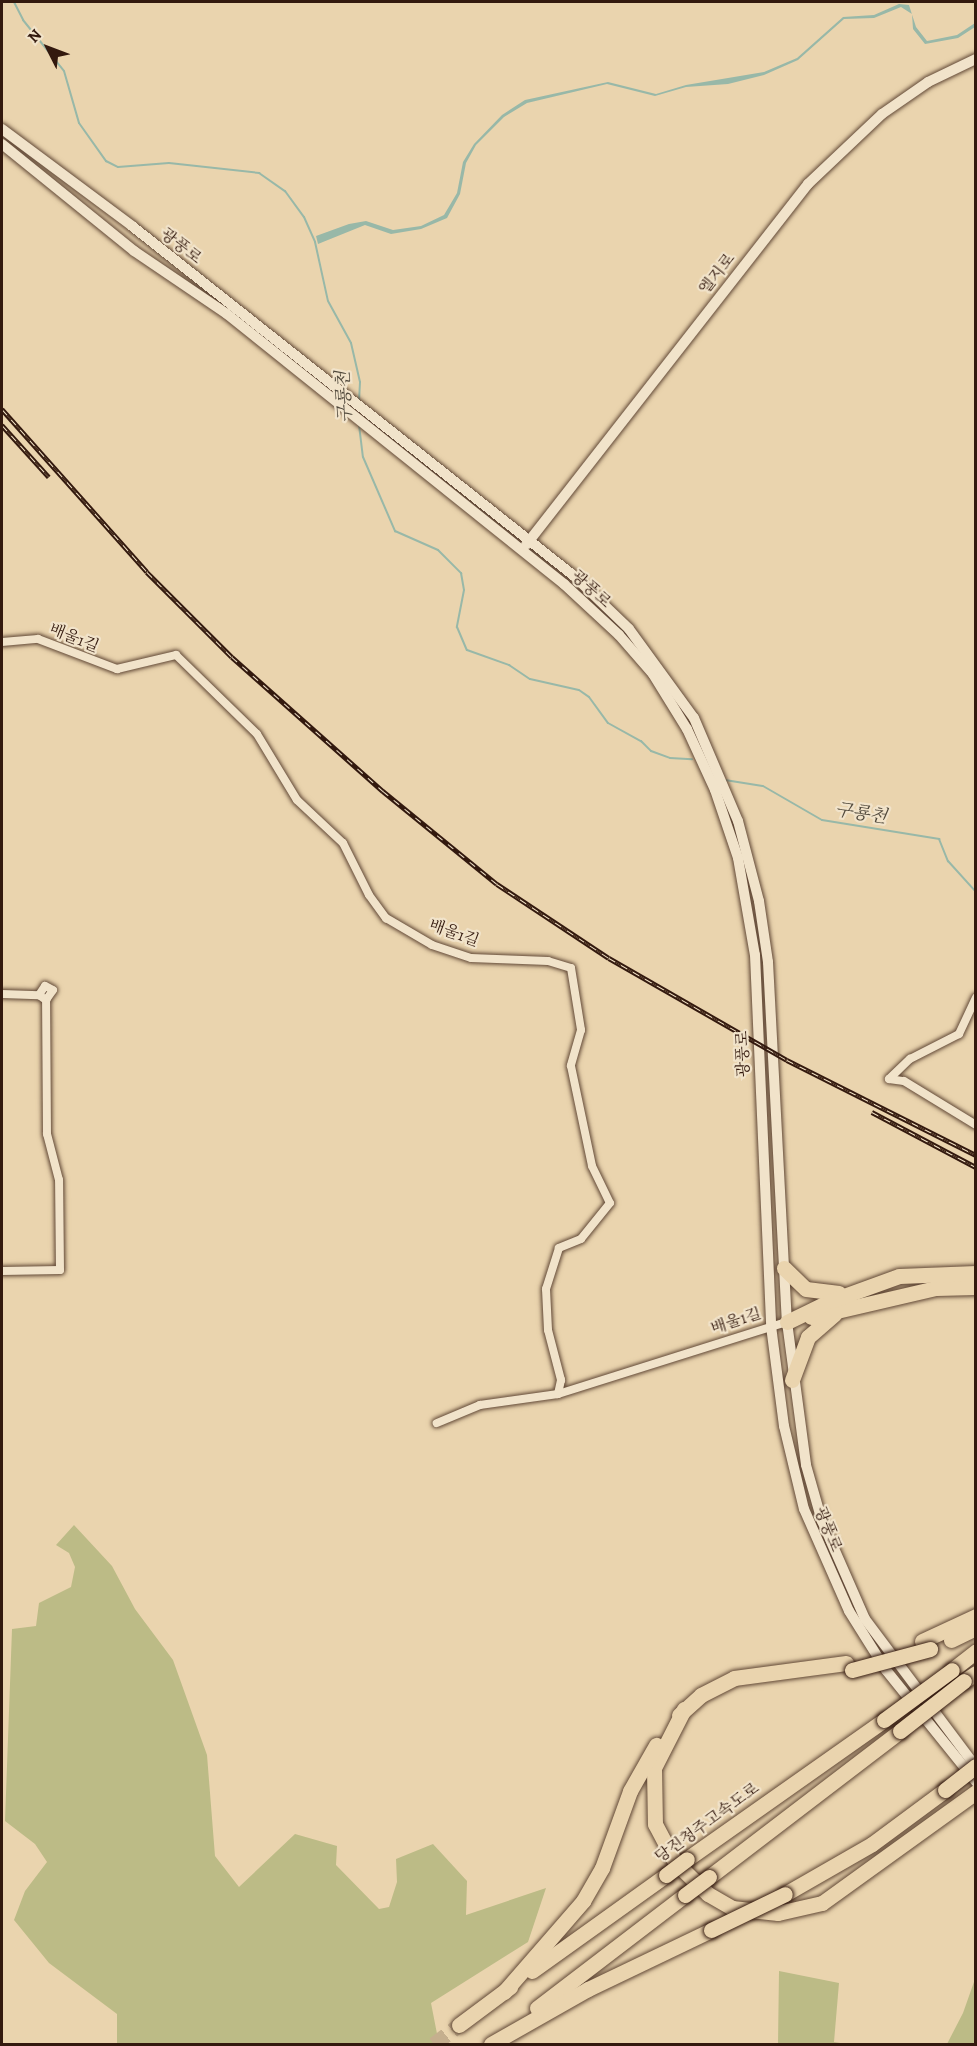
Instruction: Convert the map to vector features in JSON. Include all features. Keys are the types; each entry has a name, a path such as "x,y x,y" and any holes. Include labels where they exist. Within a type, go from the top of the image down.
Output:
{"highway":[{"path":"784,1268 795,1281 813,1292 835,1294 907,1275 975,1273"},
{"path":"787,1322 936,1288 975,1287"},
{"path":"787,1322 860,1289"},
{"path":"792,1380 808,1337 841,1310"},
{"path":"955,1627 975,1607"},
{"path":"926,1645 975,1614"},
{"path":"504,1992 583,1901 602,1868 638,1775 684,1709 714,1687 735,1678 849,1666 926,1645 975,1628"},
{"name":"당진청주고속도로","path":"459,2025 687,1859 884,1720 975,1651"},
{"path":"490,2044 970,1677"},
{"path":"684,1709 654,1768 656,1824 675,1862 708,1894 732,1908 778,1913 822,1904 975,1773"},
{"path":"948,1798 975,1766"},
{"path":"490,2044 588,1989 785,1894 948,1798 975,1792"}],"main road":[{"name":"엘지로","path":"523,550 808,184 882,114 928,82 975,59"},
{"name":"광풍로","path":"2,129 132,226 530,540 629,629 662,670 711,752 750,856 768,962 787,1322 792,1380 806,1465 841,1571 865,1618 888,1653 975,1766"},
{"name":"광풍로","path":"2,144 134,251 227,314 523,550 619,635 652,675 687,729 715,790 738,858 755,955 771,1326 784,1426 804,1509 827,1566 849,1611 886,1670 975,1782"}],"street":[{"name":"배울1길","path":"2,642 38,639 117,669 176,655 257,734 297,800 343,843 369,895 386,918 432,945 471,958 548,961 572,968 581,1030 571,1066 592,1166 610,1203 581,1239 559,1248 546,1289 548,1330 561,1380 558,1394"},
{"path":"2,994 43,997 47,1134 59,1180 60,1270 2,1271"},
{"path":"975,998 959,1034 909,1059 889,1079 904,1082 975,1125"},
{"name":"배울1길","path":"437,1423 480,1405 558,1394 787,1322"}],"shaded area":[{"path":"899,4 909,5 912,14 901,7 874,18 844,19 798,60 764,75 728,84 686,87 655,96 607,84 527,103 504,117 476,145 466,163 460,194 447,218 421,229 391,234 365,225 318,244 316,236 349,224 366,221 393,230 421,226 444,215 457,193 463,162 474,144 502,115 525,100 608,82 656,94 686,85 764,72 797,58 843,17 874,15"},
{"path":"912,15 916,27 927,41 957,35 975,23 975,27 958,38 925,44 913,29"},
{"path":"74,1525 112,1566 135,1609 173,1660 207,1755 215,1856 239,1887 295,1834 337,1846 336,1865 379,1909 389,1907 397,1882 396,1859 433,1844 467,1881 466,1915 546,1888 528,1942 431,2003 439,2044 117,2044 117,2014 49,1963 14,1920 25,1891 47,1862 35,1844 5,1821 12,1629 36,1626 39,1603 71,1587 75,1567 69,1553 56,1545"},
{"path":"779,1971 839,1983 834,2042 847,2044 778,2044"},
{"path":"975,1979 975,2044 947,2044 963,2013"}],"waterway":[{"name":"구룡천","path":"14,2 23,20 64,71 79,123 106,161 118,167 169,163 259,173 285,191 304,217 315,242 328,301 351,343 360,382 359,401"},
{"name":"구룡천","path":"359,425 363,457 395,531 438,550 461,573 464,590 457,627 467,650 509,665 530,679 579,690 589,697 608,723 641,741 651,751 670,758 692,759"},
{"name":"구룡천","path":"725,780 763,786 822,820 939,839 948,861 976,892"}],"tunnel":[{"path":"434,2044 459,2025"}],"railway":[{"path":"2,409 147,572 232,657 383,791 497,884 609,958 787,1060 976,1155"},
{"path":"2,425 49,477"},
{"path":"872,1112 976,1167"}]}
